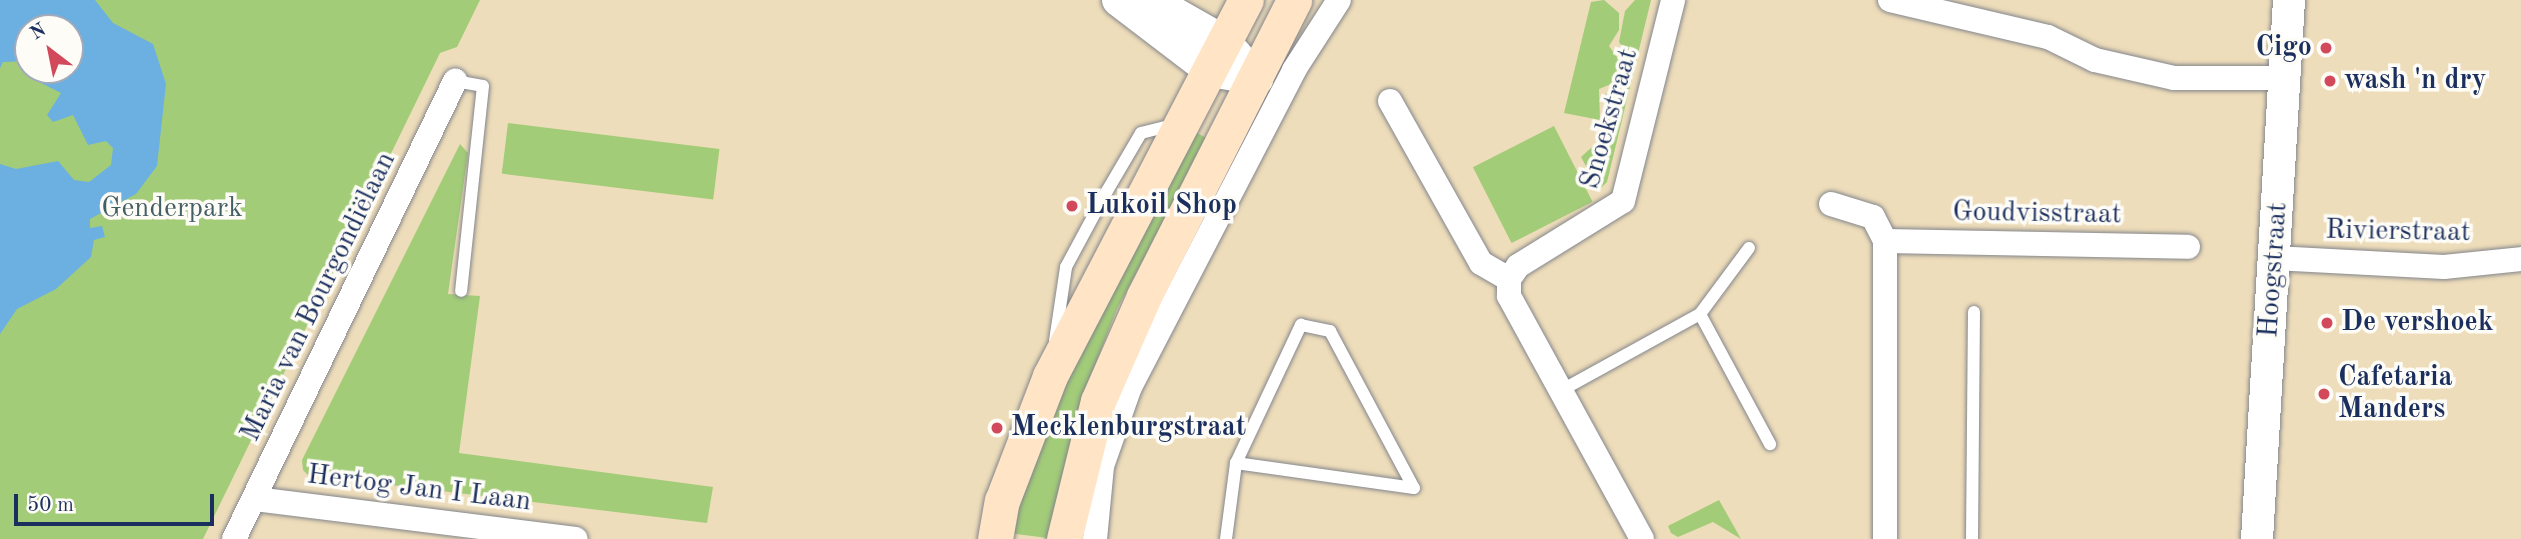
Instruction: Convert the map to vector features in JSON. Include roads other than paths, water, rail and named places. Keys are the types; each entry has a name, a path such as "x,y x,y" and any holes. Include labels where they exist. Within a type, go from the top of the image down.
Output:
{"main road":[{"path":"995,539 1002,501 1050,376 1246,0"},
{"path":"1064,539 1098,401 1144,296 1257,79 1294,0"}],"street":[{"path":"1118,0 1257,79"},
{"path":"1151,0 1218,57"},
{"path":"1095,539 1102,466 1130,387 1294,70 1339,0"},
{"name":"Snoekstraat","path":"1508,279 1518,267 1623,201 1673,0"},
{"path":"1890,0 2048,37 2095,60 2174,78 2285,78"},
{"name":"Hoogstraat","path":"2257,539 2289,0"},
{"name":"Maria van Bourgondiëlaan","path":"234,539 455,81"},
{"path":"1390,102 1481,263 1508,279 1509,296 1642,539"},
{"path":"1830,204 1873,217 1885,241 1885,539"},
{"name":"Goudvisstraat","path":"1885,241 2188,247"},
{"name":"Rivierstraat","path":"2274,258 2444,267 2521,259"},
{"name":"Hertog Jan I Laan","path":"255,499 493,534 576,539"}],"lane":[{"path":"455,81 482,86 461,291"},
{"path":"1560,391 1700,314 1749,248"},
{"path":"1972,539 1974,312"},
{"path":"1700,314 1770,444"},
{"path":"1226,539 1236,463 1301,325 1330,331 1414,488 1236,463"}],"water":[{"path":"0,0 95,0 113,23 153,44 166,84 157,166 136,194 90,219 90,228 102,226 105,237 94,240 91,257 56,289 17,309 0,334 0,164 16,169 58,161 74,180 89,182 111,165 113,148 106,141 88,145 73,115 53,122 47,115 61,93 43,84 84,84 84,14 14,14 14,62 3,62 0,68"}],"place":[{"name":"Cigo","path":"2326,48"},
{"name":"wash 'n dry","path":"2330,81"},
{"name":"Lukoil Shop","path":"1072,206"},
{"name":"De vershoek","path":"2327,323"},
{"name":"Cafetaria Manders","path":"2324,394"},
{"name":"Mecklenburgstraat","path":"997,428"}],"park label":[{"name":"Genderpark","path":"172,209"}]}
